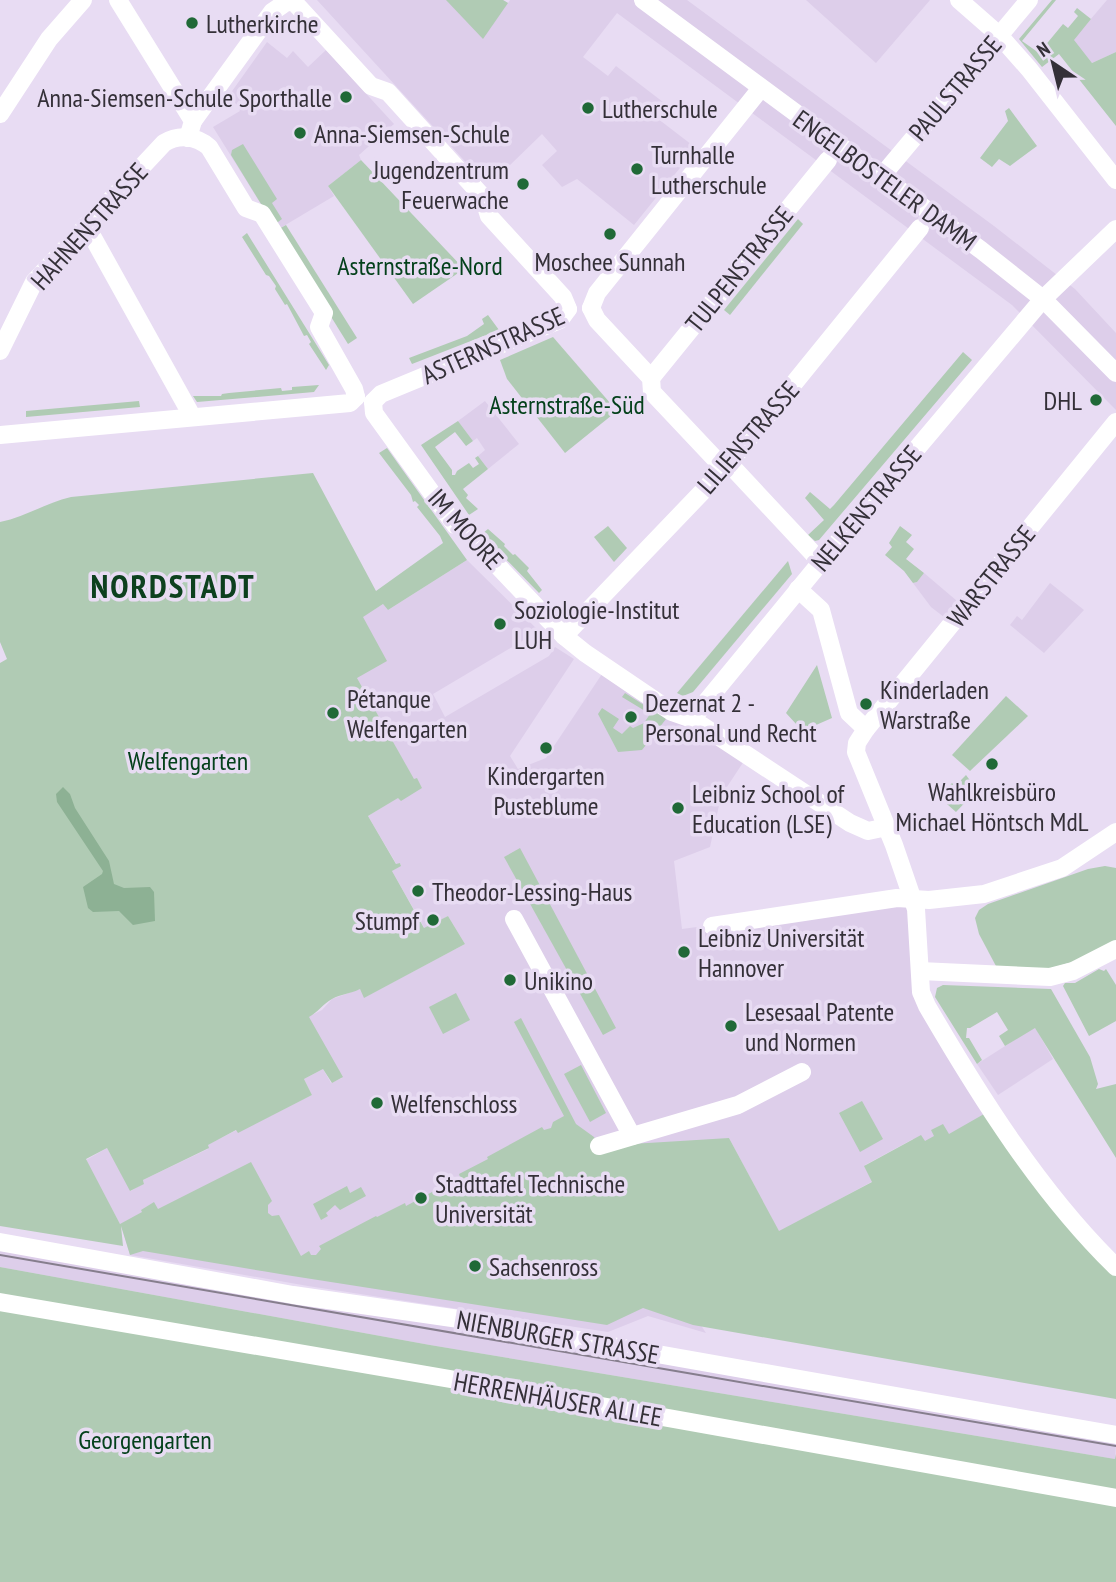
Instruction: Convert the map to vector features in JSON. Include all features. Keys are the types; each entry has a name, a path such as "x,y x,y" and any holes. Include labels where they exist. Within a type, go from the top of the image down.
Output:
{"street":[{"path":"0,114 49,39 83,0"},
{"path":"118,0 190,130 272,12 293,1 373,88 388,92 483,197 489,216 563,297 568,309"},
{"name":"ENGELBOSTELER DAMM","path":"643,0 1044,299 1116,373"},
{"path":"959,0 999,35 1029,69 1116,180"},
{"name":"PAULSTRASSE","path":"881,177 1029,0"},
{"name":"ASTERNSTRASSE","path":"0,435 350,403 381,394 560,320 568,309 592,309 597,293 761,88"},
{"name":"HAHNENSTRASSE","path":"0,351 34,282 164,143 190,130"},
{"name":"IM MOORE","path":"190,130 209,147 246,208 262,214 324,313 319,327 354,388 365,399 455,525 464,525 478,545 564,636 672,712 692,719 850,823 867,831 887,827"},
{"name":"TULPENSTRASSE","path":"651,378 823,166"},
{"path":"86,225 192,416"},
{"name":"LILIENSTRASSE","path":"564,636 726,467 920,228"},
{"name":"NELKENSTRASSE","path":"692,719 798,589 1044,299 1116,229"},
{"path":"592,309 597,320 651,378 652,392 718,462 735,470 821,562"},
{"name":"WARSTRASSE","path":"866,729 1116,422"},
{"path":"798,589 821,610 849,713 866,729 857,743 856,752 913,898 921,992 927,1006 991,1110 1035,1173 1116,1268"},
{"path":"712,926 897,898 929,900 984,894 1062,868 1114,838"},
{"path":"514,919 632,1136"},
{"path":"920,971 1050,977 1073,971 1116,949"},
{"path":"599,1146 738,1105 802,1072"},
{"name":"NIENBURGER STRASSE","path":"0,1242 293,1295 458,1319 1116,1435"},
{"name":"HERRENHÄUSER ALLEE","path":"0,1302 1116,1498"}],"shaded area":[{"path":"317,0 503,0 508,3 510,0 687,0 994,226 1075,289 1116,333 1116,410 1012,305 617,13 583,57 608,76 616,66 663,102 653,115 696,148 634,225 577,179 562,187 542,165 557,151 542,134 506,169 501,164 483,181"},
{"path":"806,0 930,0 876,63"},
{"path":"1107,0 1116,0 1116,52 1092,63 1073,40"},
{"name":"Anna-Siemsen-Schule","path":"267,42 287,58 293,51 308,67 326,50 394,124 359,155 361,160 328,186 334,196 277,230 213,127 240,111 230,94"},
{"path":"485,401 519,444 488,469 478,456 485,450 477,438 473,441 458,421"},
{"name":"Leibniz Universität Hannover","path":"467,560 539,631 433,694 445,717 549,656 555,647 574,659 510,756 518,769 546,758 606,668 748,755 721,796 710,847 674,861 682,929 913,898 921,992 991,1110 922,1154 913,1139 865,1165 873,1181 779,1232 729,1138 697,1319 706,1333 648,1316 608,1332 308,1286 130,1255 122,1228 86,1160 107,1148 131,1191 144,1183 143,1180 208,1149 207,1145 312,1095 304,1079 323,1069 331,1083 342,1078 308,1017 322,1010 332,999 360,989 365,997 465,944 448,916 425,929 392,871 401,865 400,863 397,865 368,816 399,797 400,800 414,780 357,678 362,617 383,604 388,610"},
{"path":"924,573 957,601 944,617 931,607 913,583"},
{"path":"1050,583 1084,610 1044,653 1010,625 1017,616 1022,620"},
{"path":"63,787 70,794 75,808 109,861 114,884 124,888 150,887 154,892 155,921 133,925 119,911 93,912 88,908 83,887 103,871 57,802 56,794"},
{"path":"1035,1027 1053,1059 998,1095 977,1064"},
{"path":"0,1249 1116,1443 1115,1459 430,1345 0,1267"}],"green space":[{"path":"446,0 503,0 508,3 483,39"},
{"path":"1052,0 1056,0 1022,41 1039,53 1063,24 1068,28 1078,16 1074,12 1077,8 1091,19 1074,40 1092,63 1116,52 1116,126 1059,54 1042,67 1019,39"},
{"path":"1009,108 1037,146 1010,166 999,159 992,167 980,158 1008,121 1005,111"},
{"path":"243,144 277,199 272,203 282,219 274,225 231,155 232,150"},
{"name":"Asternstraße-Nord","path":"361,160 464,269 413,304 328,186"},
{"path":"798,219 803,224 730,315 724,310"},
{"path":"286,225 357,338 348,344 277,230"},
{"path":"247,233 329,365 326,370 309,344 311,342 307,335 304,336 287,304 285,305 275,289 276,286 242,237"},
{"path":"488,315 499,330 412,364 409,358 467,336 484,324 482,319"},
{"name":"Asternstraße-Süd","path":"553,337 617,411 565,453 507,379 500,360"},
{"path":"963,352 972,360 819,540 815,541 808,535 824,520 805,498 810,492 830,509"},
{"path":"319,385 314,392 197,402 193,396 221,396 281,388 282,391 292,390 292,387"},
{"path":"139,401 140,407 26,417 26,411"},
{"path":"458,421 473,441 466,446 455,432 435,447 452,470 452,475 469,463 473,468 479,464 475,458 478,456 488,469 463,489 468,495 466,498 478,509 469,515 421,445"},
{"name":"Welfengarten","path":"387,448 467,560 388,610 383,604 363,617 387,661 357,678 414,779 417,778 422,788 401,801 398,798 368,816 396,864 400,863 401,866 392,871 424,928 448,916 465,944 364,998 360,989 335,997 309,1017 343,1077 332,1083 323,1069 304,1079 312,1095 238,1133 236,1130 208,1145 209,1148 143,1180 144,1184 130,1191 107,1148 86,1159 120,1224 154,1202 158,1209 251,1162 272,1201 268,1205 268,1213 272,1216 279,1215 301,1256 309,1251 311,1255 316,1255 321,1249 319,1246 376,1216 405,1203 406,1206 542,1127 544,1130 551,1128 553,1122 564,1116 514,1022 521,1018 576,1124 594,1137 599,1146 729,1138 779,1231 872,1182 864,1166 921,1135 925,1141 934,1136 931,1130 943,1124 949,1134 991,1110 1116,1267 1116,1399 693,1325 643,1308 607,1325 143,1251 130,1255 121,1226 123,1246 0,1226 0,663 7,659 0,642 0,522 71,497 313,473 376,591 443,543 417,507 419,505 413,502 411,495 379,453"},
{"path":"608,526 627,548 614,562 594,537"},
{"path":"900,526 912,535 906,542 914,549 906,559 924,573 917,582 913,583 904,571 885,555 892,547 889,543"},
{"path":"488,529 529,568 527,571 542,590 539,593 490,543 483,533"},
{"path":"788,561 792,574 693,692 683,696 677,693"},
{"path":"817,665 832,718 816,725 808,737 786,713"},
{"path":"625,693 666,719 642,750 618,752 598,714 602,708 619,719 613,728 622,734 630,726 633,728 644,723 650,714 622,697"},
{"path":"1006,696 1028,716 970,771 952,755"},
{"path":"966,775 977,790 956,812 939,797 952,783 955,786"},
{"path":"520,848 616,1028 603,1035 504,857"},
{"path":"1105,866 1116,868 1116,941 1092,956 1042,971 997,968 979,934 975,918 979,910 988,904 1088,869"},
{"path":"1099,969 1106,969 1116,985 1116,1021 1089,1036 1063,986 1065,983 1075,983"},
{"path":"943,985 1051,989 1090,1057 1098,1084 1096,1089 1116,1084 1116,1158 1035,1028 1005,1046 999,1036 1008,1030 997,1012 967,1028 966,1038 969,1038 982,1060 977,1064 935,997 937,988"},
{"path":"456,993 470,1020 443,1034 429,1007"},
{"path":"581,1065 606,1113 590,1122 564,1074"},
{"path":"862,1101 883,1139 860,1152 839,1113"},
{"path":"347,1186 350,1193 361,1187 366,1196 340,1210 335,1205 326,1213 328,1216 321,1220 313,1204"},
{"name":"Georgengarten","path":"0,1267 430,1345 1115,1459 1116,1454 1116,1582 0,1582"}],"tram line":[{"path":"0,1255 1116,1446"}],"place":[{"name":"Lutherkirche","path":"192,23"},
{"name":"Anna-Siemsen-Schule Sporthalle","path":"346,97"},
{"name":"Lutherschule","path":"588,108"},
{"name":"Anna-Siemsen-Schule","path":"300,133"},
{"name":"Turnhalle Lutherschule","path":"637,169"},
{"name":"Jugendzentrum Feuerwache","path":"523,184"},
{"name":"Moschee Sunnah","path":"610,234"},
{"name":"DHL","path":"1096,400"},
{"name":"Soziologie-Institut LUH","path":"500,624"},
{"name":"Kinderladen Warstraße","path":"866,704"},
{"name":"Pétanque Welfengarten","path":"333,713"},
{"name":"Dezernat 2 - Personal und Recht","path":"631,717"},
{"name":"Kindergarten Pusteblume","path":"546,748"},
{"name":"Wahlkreisbüro Michael Höntsch MdL","path":"992,764"},
{"name":"Leibniz School of Education (LSE)","path":"678,808"},
{"name":"Theodor-Lessing-Haus","path":"418,891"},
{"name":"Stumpf","path":"433,920"},
{"name":"Leibniz Universität Hannover","path":"684,952"},
{"name":"Unikino","path":"510,980"},
{"name":"Lesesaal Patente und Normen","path":"731,1026"},
{"name":"Welfenschloss","path":"377,1103"},
{"name":"Stadttafel Technische Universität","path":"421,1198"},
{"name":"Sachsenross","path":"475,1266"}],"district":[{"name":"NORDSTADT","path":"173,585"}]}
